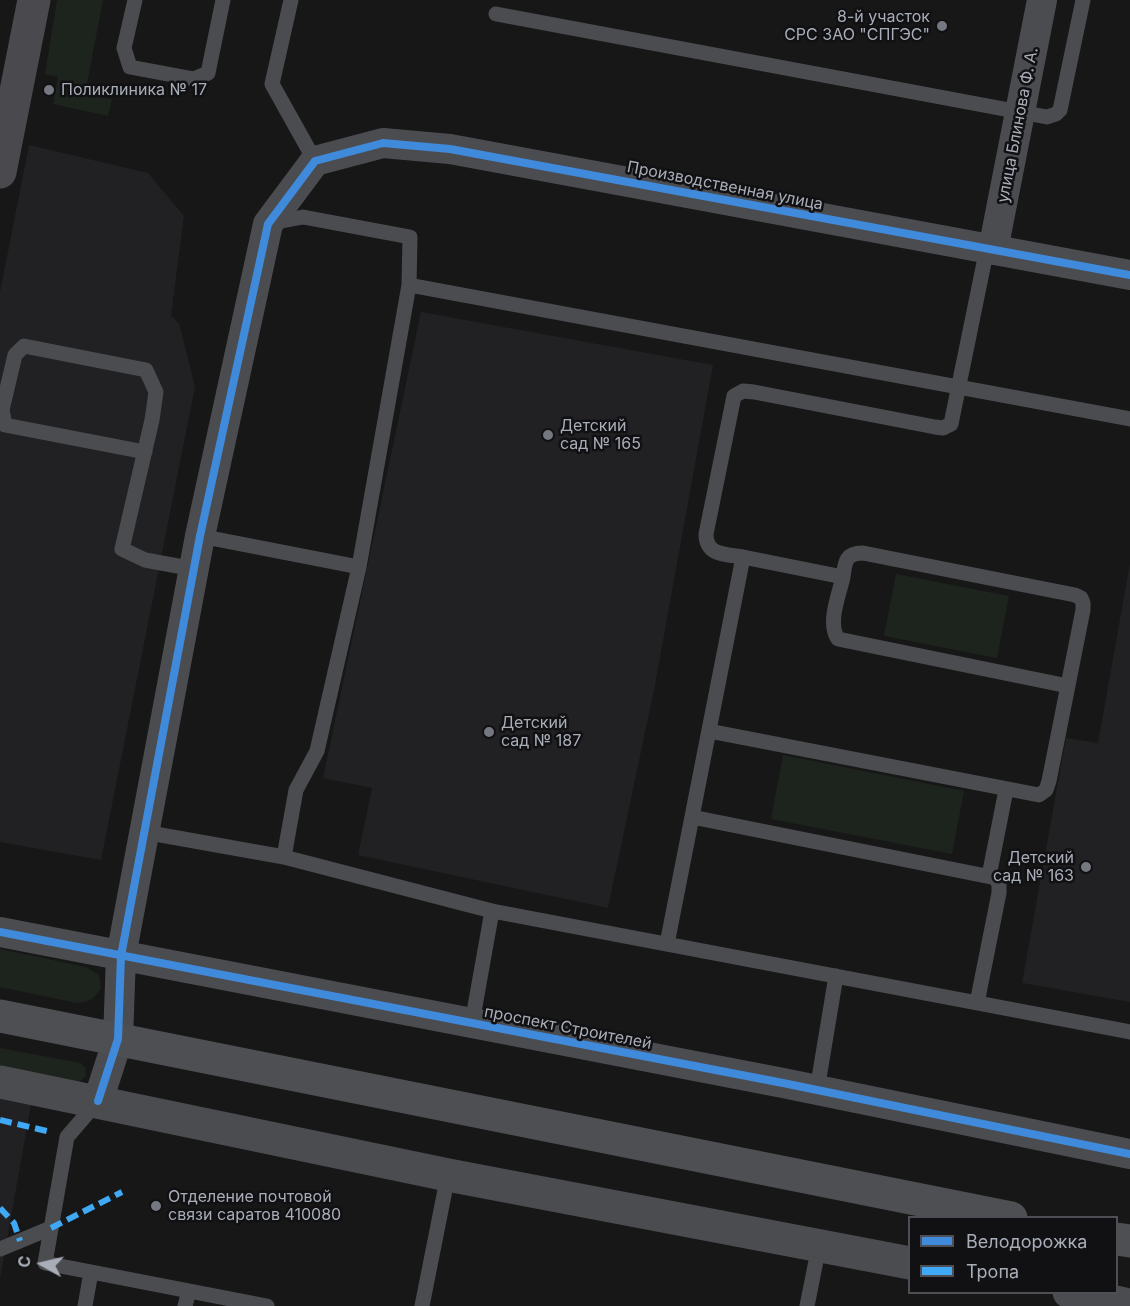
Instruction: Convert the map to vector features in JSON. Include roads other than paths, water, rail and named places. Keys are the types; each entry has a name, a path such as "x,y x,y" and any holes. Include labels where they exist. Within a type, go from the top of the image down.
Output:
{"main road":[{"path":"0,172 34,0"},
{"path":"0,1016 1001,1216"}],"street":[{"name":"улица Блинова Ф. А.","path":"990,249 1042,0"},
{"name":"Производственная улица","path":"315,160 383,143 450,149 1130,275"},
{"path":"98,1101 118,1039 121,956 200,536 268,224 315,160"},
{"name":"проспект Строителей","path":"0,932 817,1090 1130,1154"},
{"path":"0,1082 448,1176 908,1263"},
{"path":"1074,1294 1130,1305"}],"lane":[{"path":"135,0 124,48 130,67 194,79 208,73 223,0"},
{"path":"291,0 272,84 315,160"},
{"path":"496,14 1047,117 1060,110 1083,0"},
{"path":"268,224 303,217 410,237 409,285 359,567 317,751 296,790 284,857"},
{"path":"843,577 716,552 706,543 734,396 743,391 754,392 943,428 951,424 990,249"},
{"path":"409,285 1130,419"},
{"path":"145,452 5,424 2,410 15,355 24,346 146,370 156,392 145,452 122,549 145,560 194,569"},
{"path":"200,536 359,567"},
{"path":"709,731 1032,795 1039,795 1046,790 1068,686 1083,610 1081,597 854,553 847,558 834,622 833,632 838,639 1068,686"},
{"path":"667,944 743,557"},
{"path":"989,876 1006,789"},
{"path":"692,817 996,878 999,893 977,1003"},
{"path":"144,832 284,857 492,911 1130,1032"},
{"path":"472,1023 492,911"},
{"path":"817,1090 836,976"},
{"path":"98,1101 67,1137 45,1263 91,1272 187,1298 267,1306"},
{"path":"422,1306 448,1176"},
{"path":"0,1249 51,1228"},
{"path":"807,1306 819,1246"},
{"path":"85,1306 91,1272"}],"place":[{"name":"8-й участок СРС ЗАО \"СПГЭС\"","path":"942,26"},
{"name":"Поликлиника № 17","path":"49,90"},
{"name":"Детский сад № 165","path":"548,435"},
{"name":"Детский сад № 187","path":"489,732"},
{"name":"Детский сад № 163","path":"1086,867"},
{"name":"Отделение почтовой связи саратов 410080","path":"156,1206"}]}
